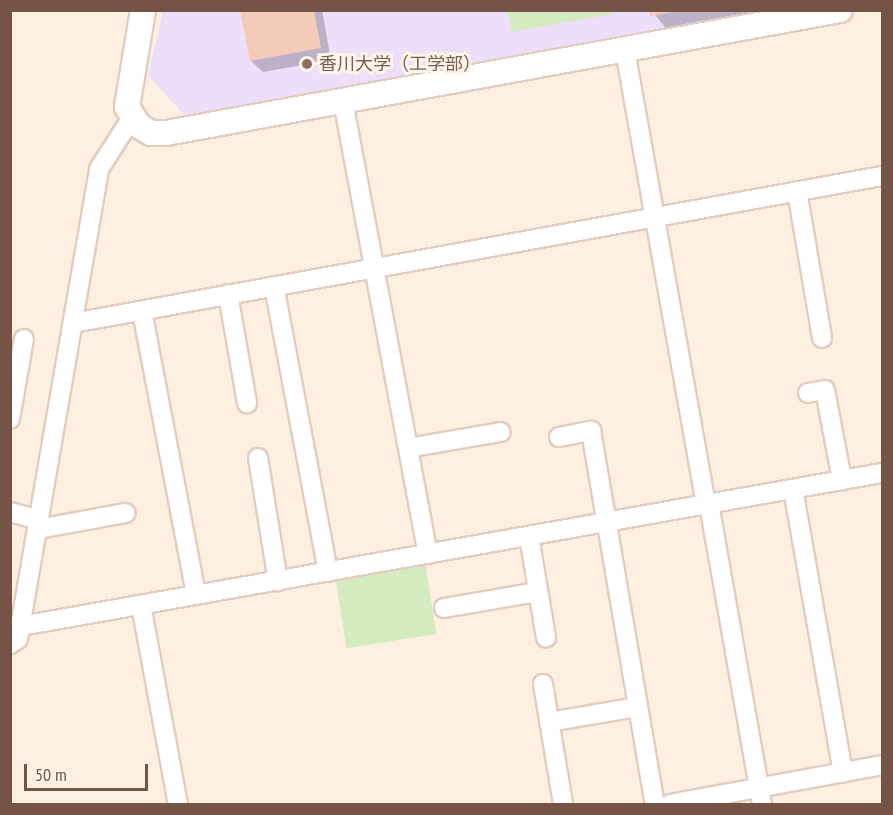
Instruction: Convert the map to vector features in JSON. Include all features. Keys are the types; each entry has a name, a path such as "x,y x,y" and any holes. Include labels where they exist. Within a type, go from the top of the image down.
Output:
{"street":[{"path":"10,644 18,639 21,626 99,169 131,119 126,93 143,10"},
{"path":"131,119 151,133 165,133 840,10"},
{"path":"625,50 761,796"},
{"path":"343,101 428,554"},
{"path":"73,323 882,176"},
{"path":"797,191 822,338"},
{"path":"274,286 328,572"},
{"path":"228,294 247,403"},
{"path":"142,311 196,595"},
{"path":"10,419 24,339"},
{"path":"808,393 825,390 842,480"},
{"path":"559,437 591,430 655,804"},
{"path":"408,448 501,432"},
{"path":"258,458 278,580"},
{"path":"21,626 882,473"},
{"path":"793,489 843,773"},
{"path":"10,512 39,525 126,513"},
{"path":"529,536 546,638"},
{"path":"444,608 538,592"},
{"path":"141,605 178,804"},
{"path":"543,684 563,804"},
{"path":"549,722 638,707"},
{"path":"670,804 761,796 843,773 882,765"}],"shaded area":[{"name":"香川大学（工学部）","path":"163,11 761,11 184,115 148,75"}],"green space":[{"path":"508,11 612,11 612,14 512,32"},
{"path":"425,562 436,634 347,648 335,576"}],"building":[{"path":"240,10 314,10 321,48 250,61"},
{"path":"649,10 673,10 673,12 650,16"}],"place":[{"name":"香川大学（工学部）","path":"307,64"}]}
